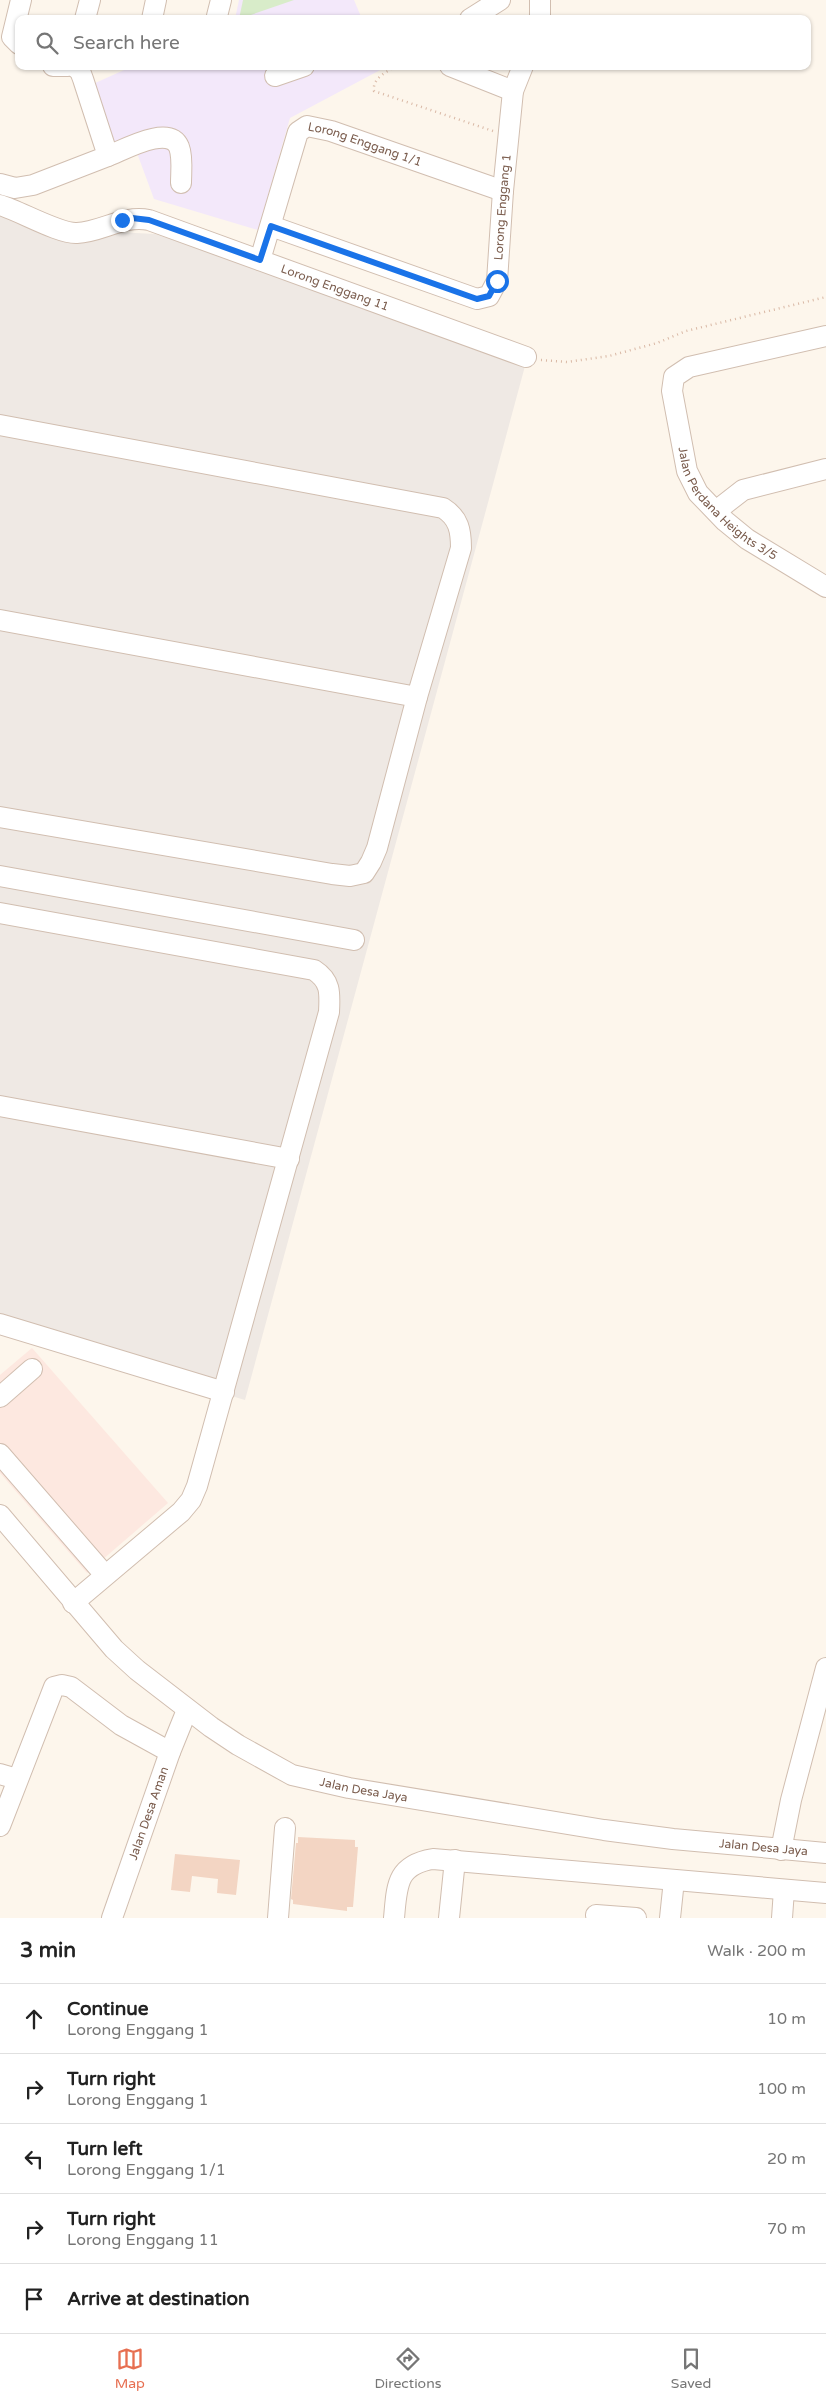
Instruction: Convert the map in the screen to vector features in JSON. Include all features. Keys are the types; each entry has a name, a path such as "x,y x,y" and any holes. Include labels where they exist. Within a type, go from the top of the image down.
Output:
{"street":[{"path":"17,15 21,0"},
{"path":"86,15 90,0"},
{"path":"153,15 156,0"},
{"path":"476,15 500,0"},
{"path":"540,0 540,15"},
{"path":"15,25 12,37 15,40"},
{"path":"79,70 108,156"},
{"path":"275,76 292,70"},
{"path":"460,70 514,91"},
{"name":"Lorong Enggang 1","path":"271,226 477,299 484,299 494,290 497,281 508,136 514,91 522,70"},
{"name":"Lorong Enggang 1/1","path":"260,260 298,132 307,126 331,131 371,144 503,191"},
{"path":"0,184 16,188 33,185 154,138 168,138 175,142 179,148 181,182"},
{"name":"Lorong Enggang 11","path":"0,205 74,233 127,219 149,220 526,357"},
{"name":"Jalan Perdana Heights 3/5","path":"826,336 689,367 674,377 672,391 691,482 698,493 748,539 826,587"},
{"path":"0,425 443,508 459,524 461,548 417,697 377,848 364,872 350,876 332,874 0,816"},
{"path":"716,511 743,490 826,469"},
{"path":"0,620 417,697"},
{"path":"0,876 354,940"},
{"path":"0,913 314,970 324,976 330,987 329,1012 224,1392 191,1500 181,1512 73,1603"},
{"path":"0,1106 288,1159"},
{"path":"0,1324 224,1392"},
{"path":"0,1397 32,1368"},
{"path":"0,1454 105,1575"},
{"name":"Jalan Desa Jaya","path":"0,1515 114,1649 187,1710 267,1762 292,1775 317,1782 604,1830 673,1839 826,1853"},
{"path":"781,1850 791,1800 826,1668"},
{"path":"0,1826 9,1776 54,1687 62,1685 70,1687 121,1726 170,1752"},
{"name":"Jalan Desa Aman","path":"112,1918 170,1752 187,1710"},
{"path":"278,1918 285,1828"},
{"path":"394,1918 397,1885 402,1874 410,1866 433,1859 826,1893"},
{"path":"449,1918 455,1860"},
{"path":"670,1918 674,1880"},
{"path":"782,1918 784,1890"},
{"path":"596,1915 636,1918"}],"path":[{"path":"390,70 378,78 374,91 508,136"},
{"path":"526,357 567,362 609,356 657,343 686,331 826,297"}],"shaded area":[{"path":"239,0 354,0 360,15 236,15"},
{"path":"124,70 380,70 290,118 258,230 154,199 137,153 117,160 93,84"},
{"path":"0,213 116,232 155,234 528,355 245,1400 0,1327"},
{"path":"32,1348 168,1503 87,1573 0,1473 0,1375"}],"green space":[{"path":"243,0 294,0 251,15 240,15"}],"building":[{"path":"298,1837 355,1840 355,1847 358,1847 353,1907 347,1907 347,1911 293,1904 291,1899"},
{"path":"175,1854 240,1860 236,1895 217,1893 218,1879 192,1876 190,1892 171,1890"}],"route":[{"path":"122,220 139,218 149,220 260,260 271,226 477,299 484,299 489,296 494,290 497,281"}]}
